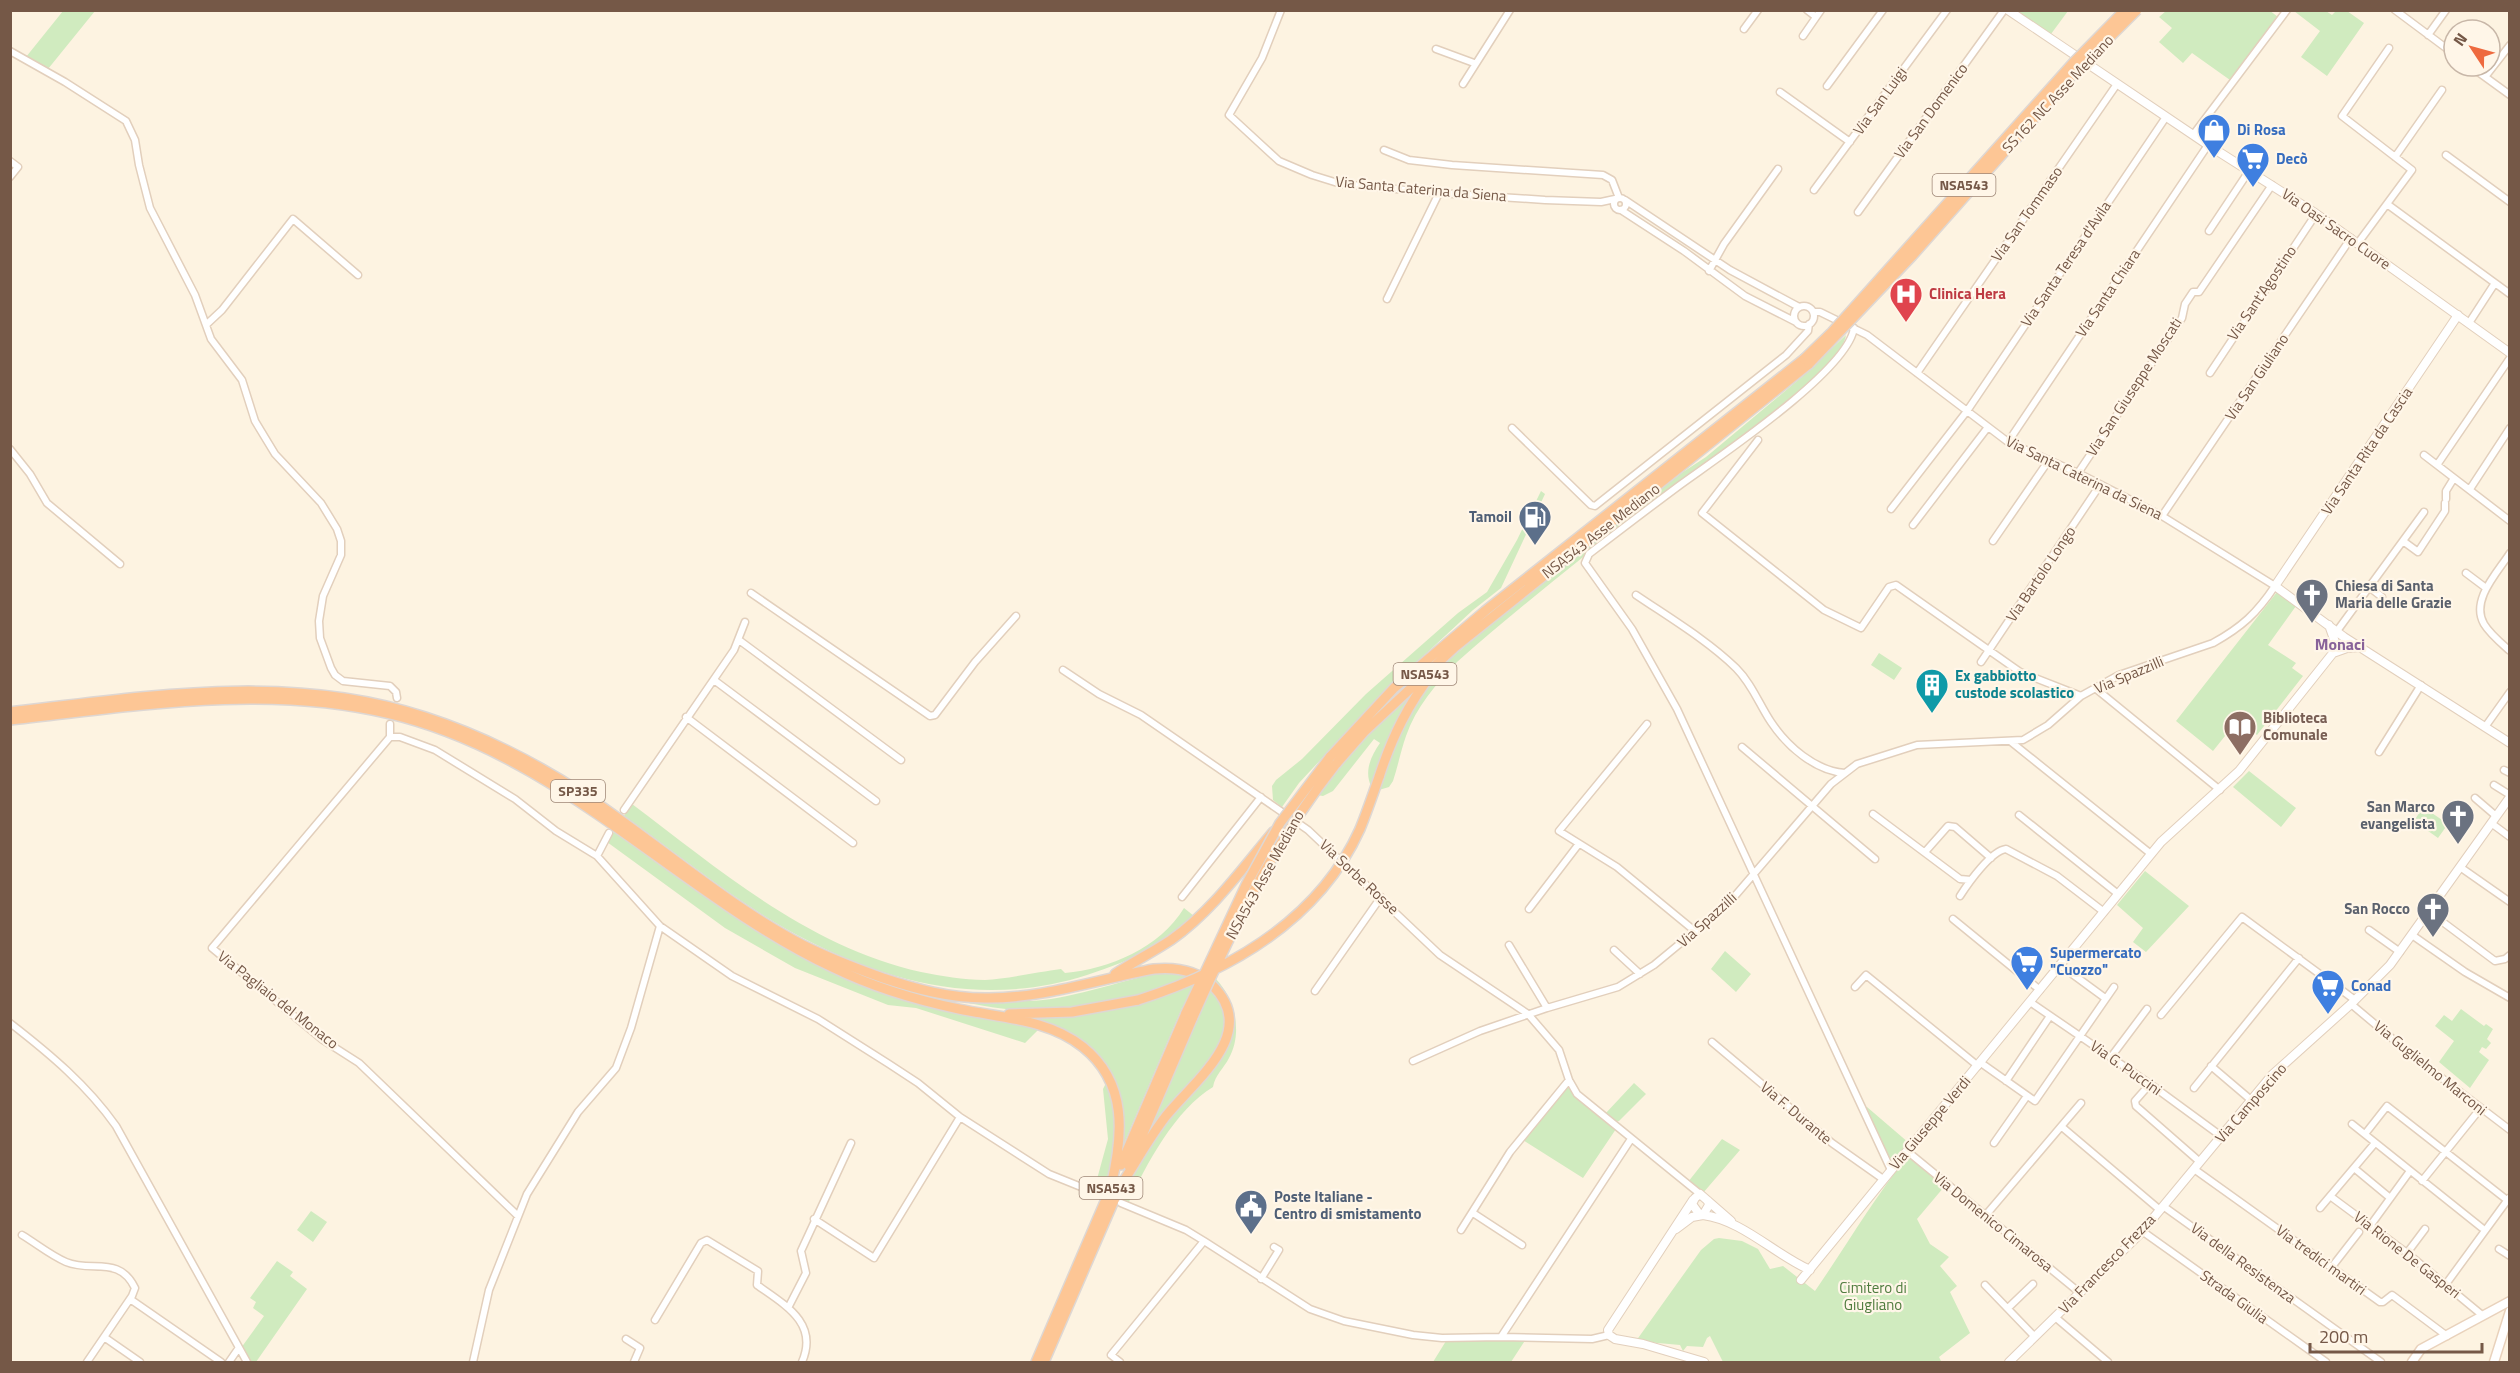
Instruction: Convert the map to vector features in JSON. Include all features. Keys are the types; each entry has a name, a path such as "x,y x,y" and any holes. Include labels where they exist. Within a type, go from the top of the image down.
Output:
{"highway":[{"name":"NSA543 Asse Mediano","path":"1189,1015 1265,868 1333,760 1455,646 1807,362 2073,63 2125,10"},
{"name":"SS162 NC Asse Mediano","path":"1513,589 1807,362 1912,256 2077,70 2138,10"},
{"name":"NSA543 Asse Mediano","path":"1044,1362 1189,1015 1246,885 1280,823 1394,688 1513,589"},
{"name":"NSA543","path":"1025,1017 1072,1012 1138,1000 1184,984 1247,953 1293,918 1327,883 1359,830 1398,724 1408,706 1455,646"},
{"name":"SP335","path":"10,712 227,691 332,696 390,706 451,725 497,745 539,768 591,799 764,922 803,945 844,964 899,983 941,994 987,998 1046,991 1109,977"},
{"name":"SP335","path":"10,720 183,702 243,699 309,701 391,714 434,727 489,750 536,775 588,806 760,929 838,970 899,993 988,1015 1025,1017"},
{"name":"NSA543","path":"1109,977 1171,939 1192,922 1220,896 1280,823"},
{"name":"NSA543","path":"1109,977 1171,968 1190,971 1208,981 1220,993 1227,1009 1229,1030 1216,1058 1167,1115 1116,1186"},
{"name":"NSA543","path":"1025,1017 1069,1037 1085,1048 1099,1064 1111,1084 1117,1101 1120,1123 1116,1186"},
{"name":"NSA543 Asse Mediano","path":"1035,1362 1116,1186"}],"main road":[{"path":"2412,1362 2421,1349 2510,1301"},
{"path":"2494,1362 2510,1311"}],"street":[{"name":"Via Santa Caterina da Siena","path":"1281,10 1262,58 1229,114 1279,161 1341,184 1439,193 1600,202"},
{"path":"1462,84 1510,10"},
{"path":"1744,29 1758,10"},
{"path":"1807,10 1816,17"},
{"path":"1803,36 1821,10"},
{"path":"1827,86 1883,10"},
{"name":"Via San Luigi","path":"1814,190 1947,10"},
{"name":"Via Oasi Sacro Cuore","path":"2006,10 2316,214 2510,353"},
{"name":"Via San Domenico","path":"1858,212 2006,10"},
{"path":"2193,135 2287,10"},
{"path":"2395,10 2442,45"},
{"path":"2428,35 2446,10"},
{"path":"2389,48 2342,116 2395,157 2442,90"},
{"path":"1436,49 1474,63"},
{"path":"10,51 126,121 135,140 150,208 207,324 212,339 242,380 255,421 275,454 321,503 337,529 341,541 341,555 320,607 319,621 320,638 331,668 343,681 390,686 396,692 397,698"},
{"path":"2488,78 2508,92"},
{"name":"Via San Tommaso","path":"1917,373 2117,84"},
{"path":"1780,92 1850,142"},
{"name":"Via Santa Teresa d'Avila","path":"1891,510 1966,411 2166,117"},
{"name":"Via Santa Chiara","path":"2008,442 2208,145"},
{"path":"1384,150 1409,160 1452,165 1603,175 1612,180 1620,199 1626,206 1621,210"},
{"path":"2446,155 2510,202"},
{"name":"Via San Giuliano","path":"2162,516 2355,241 2412,170 2395,157"},
{"path":"10,161 18,167 10,177"},
{"path":"1709,271 1724,244 1778,169"},
{"path":"2209,231 2249,171"},
{"name":"Via San Giuseppe Moscati","path":"2078,473 2181,318 2184,304 2193,292 2199,292 2272,185"},
{"path":"1388,299 1439,193"},
{"path":"1614,207 1620,199"},
{"path":"1512,428 1591,505 1595,506 1786,355 1808,331 1812,318 1806,306 1799,307 1716,261 1620,199 1600,202"},
{"path":"1600,202 1621,210 1755,302 1802,325 1812,318"},
{"path":"2387,204 2510,294"},
{"name":"Via Sant'Agostino","path":"2210,373 2316,214"},
{"path":"1642,224 1647,216"},
{"path":"207,324 222,310 293,219 358,276"},
{"path":"2469,323 2495,284"},
{"path":"1796,322 1794,313 1799,307"},
{"name":"Via Santa Caterina da Siena","path":"1812,318 1826,315 1867,334 2008,442 2078,473 2162,516 2276,586 2344,636 2510,743"},
{"name":"Via Santa Rita da Cascia","path":"2276,586 2458,315"},
{"path":"1854,328 1850,341 1822,376 1728,451 1589,554 1585,563 1647,653 1694,745 1891,1170"},
{"path":"2438,465 2510,358"},
{"path":"1914,525 1988,428"},
{"path":"2470,489 2510,428"},
{"path":"1758,440 1702,513 1824,610 1856,628 1861,628 1889,587 1896,585 2020,672 2081,696"},
{"path":"10,449 30,474 47,503 120,564"},
{"path":"2424,455 2510,521"},
{"path":"1993,541 2049,460"},
{"path":"2403,541 2418,552 2445,511 2446,491 2454,478"},
{"name":"Via Bartolo Longo","path":"1981,662 2100,485"},
{"path":"2337,631 2424,512"},
{"path":"2510,553 2486,588 2481,603 2482,621 2510,651"},
{"path":"2466,573 2486,588"},
{"name":"Via Spazzilli","path":"1640,974 1696,932 1728,904 1831,784 1857,764 1917,745 2023,740 2048,724 2081,696 2119,675 2213,643 2227,636 2251,618 2276,586"},
{"path":"2369,587 2382,597"},
{"path":"751,593 930,717 935,715 962,678 1016,616"},
{"path":"1636,595 1713,649 1738,670 1756,694 1771,722 1795,750 1834,772 1845,773"},
{"path":"624,810 686,717 714,680 739,640 745,622"},
{"path":"2329,625 2333,633 2335,650 2362,648"},
{"name":"Via Giuseppe Verdi","path":"1801,1280 2161,842 2239,771 2335,650 2339,639 2344,636"},
{"path":"739,640 901,760"},
{"name":"Via Sorbe Rosse","path":"1063,670 1099,694 1141,715 1308,830 1440,955 1528,1014 1559,1050 1569,1080 1577,1094 1700,1194"},
{"path":"714,680 876,801"},
{"path":"2379,752 2421,685"},
{"path":"2095,688 2220,790"},
{"path":"2485,727 2510,692"},
{"path":"686,717 853,843"},
{"path":"390,724 390,737 400,737 435,750 514,799 556,831 597,856 660,926 732,976 818,1019 918,1083 960,1117 1049,1174 1101,1195"},
{"path":"1647,724 1559,831 1617,867 1696,932"},
{"name":"Via Pagliaio del Monaco","path":"390,737 212,948 323,1040 359,1063 518,1216"},
{"path":"2009,741 2151,854"},
{"path":"1742,747 1875,860"},
{"path":"2494,785 2510,796"},
{"name":"Via Camposcino","path":"2200,1162 2272,1075 2353,1002 2390,965 2510,796"},
{"path":"1182,897 1261,797"},
{"path":"2475,798 2510,837"},
{"path":"1873,814 1960,879 1971,880"},
{"path":"2019,815 2118,894"},
{"path":"1924,852 1948,826 1955,827 1991,858"},
{"path":"597,856 609,833"},
{"path":"1529,909 1578,844"},
{"path":"1960,896 1991,858 2000,850 2006,849 2057,876 2104,912"},
{"path":"2460,867 2510,902"},
{"path":"1315,991 1381,897"},
{"path":"2428,911 2495,960 2505,959 2510,955"},
{"name":"Via Guglielmo Marconi","path":"2162,1015 2242,917 2299,958 2480,1109 2509,1130"},
{"path":"1953,920 2040,990"},
{"path":"473,1362 489,1290 518,1216 534,1181 578,1112 616,1068 628,1039 660,926"},
{"path":"2369,930 2400,952"},
{"path":"2412,935 2465,972 2510,998"},
{"path":"1509,945 1547,1008"},
{"path":"1413,1061 1480,1031 1618,987 1640,974 1614,950"},
{"path":"2194,1088 2299,958"},
{"path":"2060,965 2106,998"},
{"path":"1855,987 1866,975 1979,1065 2035,1101 2114,987"},
{"name":"Via G. Puccini","path":"2030,1002 2221,1136"},
{"path":"2111,1057 2147,1009"},
{"path":"2006,1081 2050,1016"},
{"path":"10,1023 49,1053 77,1079 96,1099 116,1126 247,1362"},
{"name":"Via F. Durante","path":"1712,1042 1832,1143 1883,1179"},
{"path":"2211,1066 2251,1100"},
{"path":"1461,1230 1510,1152 1569,1080"},
{"path":"2150,1084 2135,1101 2136,1106 2200,1162"},
{"path":"1994,1143 2027,1096"},
{"path":"1985,1216 2081,1103"},
{"path":"2365,1134 2387,1106 2445,1153 2508,1199 2446,1284"},
{"path":"2422,1180 2480,1109"},
{"path":"814,1220 874,1258 960,1117"},
{"path":"2352,1124 2482,1228"},
{"name":"Via della Resistenza","path":"2062,1127 2161,1208 2381,1362"},
{"path":"1501,1336 1631,1139"},
{"path":"788,1308 806,1273 801,1251 851,1143"},
{"path":"2320,1208 2375,1143"},
{"name":"Via Domenico Cimarosa","path":"1907,1151 2080,1293"},
{"name":"Via Francesco Frezza","path":"2009,1362 2142,1231 2200,1162"},
{"path":"2354,1168 2389,1197"},
{"name":"Via tredici martiri","path":"2194,1169 2380,1302 2392,1295 2447,1336"},
{"path":"2370,1226 2410,1171"},
{"path":"1609,1335 1610,1323 1693,1200 1700,1194 1739,1228"},
{"name":"Via Rione De Gasperi","path":"2330,1196 2407,1253 2482,1315"},
{"path":"1693,1200 1693,1207 1701,1215 1720,1218 1810,1270"},
{"path":"1670,1234 1683,1223 1701,1215 1709,1205 1708,1201"},
{"path":"1121,1203 1159,1218 1204,1241 1310,1309 1344,1321 1413,1335 1442,1338 1501,1336 1592,1339 1609,1335 1615,1339 1643,1344 1704,1362"},
{"path":"1473,1213 1522,1245"},
{"path":"2407,1253 2425,1228"},
{"name":"Strada Giulia","path":"2142,1231 2324,1362"},
{"path":"2331,1268 2359,1232"},
{"path":"22,1235 68,1263 117,1269 131,1279 135,1288 130,1299 87,1362"},
{"path":"655,1320 704,1240 758,1271 757,1285 788,1308 805,1330 807,1344 802,1362"},
{"path":"1120,1362 1110,1355 1204,1241"},
{"path":"1261,1279 1279,1250 1274,1247"},
{"path":"2499,1249 2510,1256"},
{"path":"2008,1308 2033,1284"},
{"path":"1985,1285 2035,1337"},
{"path":"130,1299 221,1362"},
{"path":"2055,1317 2108,1362"},
{"path":"104,1337 140,1362"},
{"path":"626,1339 640,1348 634,1362"},
{"path":"229,1362 238,1349"}],"green space":[{"path":"2269,10 2278,17 2230,80 2192,53 2183,63 2159,42 2172,28 2159,17 2166,11"},
{"path":"63,11 95,11 48,69 26,57"},
{"path":"2017,11 2068,11 2051,34"},
{"path":"2294,11 2326,11 2332,15 2336,11 2347,11 2364,23 2327,76 2301,57 2320,31"},
{"path":"1846,335 1842,346 1831,362 1800,391 1586,555 1457,662 1434,687 1421,706 1410,725 1393,781 1389,787 1379,790 1402,723 1434,675 1450,659 1536,586 1683,472 1706,457 1803,376"},
{"path":"1541,491 1545,494 1501,588 1473,610 1377,699 1299,783 1282,807 1273,800 1272,786 1276,780 1302,759 1366,694 1458,613 1487,592 1517,540"},
{"path":"2277,592 2296,606 2268,645 2296,663 2292,668 2303,676 2257,735 2237,721 2213,751 2176,721"},
{"path":"1879,653 1902,668 1894,680 1871,665"},
{"path":"1416,689 1398,719 1371,786 1368,775 1370,764 1380,743 1374,739 1333,791 1323,796 1317,795 1353,747"},
{"path":"2249,771 2296,808 2281,827 2233,787"},
{"path":"632,804 733,880 804,926 841,945 921,972 961,979 985,980 1061,969 1065,973 1082,971 1116,961 1147,945 1174,922 1184,908 1194,916 1146,951 1087,975 1050,985 1013,989 976,990 940,986 869,967 834,953 777,924 732,895 624,816"},
{"path":"2423,807 2448,824 2438,838 2414,821"},
{"path":"616,829 768,937 794,952 879,988 1035,1027 1039,1010 995,1008 923,993 991,1000 1032,1001 1067,996 1171,971 1197,980 1216,997 1225,1020 1224,1033 1219,1047 1209,1062 1170,1103 1146,1135 1199,1015 1182,1008 1123,1146 1122,1111 1113,1079 1117,1135 1110,1169 1102,1192 1094,1190 1108,1139 1103,1089 1106,1083 1093,1064 1078,1050 1060,1038 1039,1029 1025,1043 916,1008 888,1005 795,968 725,928 607,842"},
{"path":"2145,871 2189,906 2146,952 2133,942 2143,928 2117,905"},
{"path":"1725,951 1751,974 1736,992 1711,969"},
{"path":"1216,979 1228,996 1235,1017 1236,1038 1233,1048 1213,1087 1187,1109 1163,1139 1128,1204 1122,1201 1140,1162 1162,1126 1224,1053 1231,1031 1214,983"},
{"path":"2461,1009 2484,1026 2486,1024 2493,1029 2487,1039 2491,1043 2486,1049 2482,1047 2479,1052 2489,1060 2470,1088 2439,1062 2454,1041 2435,1026 2444,1015 2452,1021"},
{"path":"1634,1083 1646,1094 1619,1121 1615,1122 1605,1114"},
{"path":"1569,1086 1577,1097 1616,1129 1583,1178 1523,1140"},
{"path":"1864,1107 1867,1107 1909,1143 1891,1163"},
{"path":"1722,1139 1740,1150 1703,1193 1688,1182"},
{"name":"Cimitero di Giugliano","path":"1908,1156 1944,1187 1917,1219 1930,1244 1949,1257 1940,1266 1957,1286 1950,1292 1970,1333 1939,1357 1941,1361 1723,1362 1710,1336 1703,1347 1687,1346 1683,1351 1680,1345 1636,1341 1701,1250 1714,1239 1742,1241 1758,1249 1770,1269 1783,1266 1815,1291 1872,1205"},
{"path":"311,1211 327,1222 313,1242 297,1230"},
{"path":"277,1261 293,1272 290,1276 307,1289 256,1362 251,1362 241,1348 264,1316 253,1308 256,1302 250,1298"},
{"path":"1526,1339 1511,1362 1433,1362 1446,1341"}],"place":[{"name":"Di Rosa","path":"2214,159"},
{"name":"Decò","path":"2253,188"},
{"name":"Clinica Hera","path":"1906,323"},
{"name":"Tamoil","path":"1535,546"},
{"name":"Chiesa di Santa Maria delle Grazie","path":"2312,624"},
{"name":"Ex gabbiotto custode scolastico","path":"1932,714"},
{"name":"Biblioteca Comunale","path":"2240,756"},
{"name":"San Marco evangelista","path":"2458,845"},
{"name":"San Rocco","path":"2433,938"},
{"name":"Supermercato \"Cuozzo\"","path":"2027,991"},
{"name":"Conad","path":"2328,1015"},
{"name":"Poste Italiane - Centro di smistamento","path":"1251,1235"}],"district":[{"name":"Monaci","path":"2340,644"}]}
